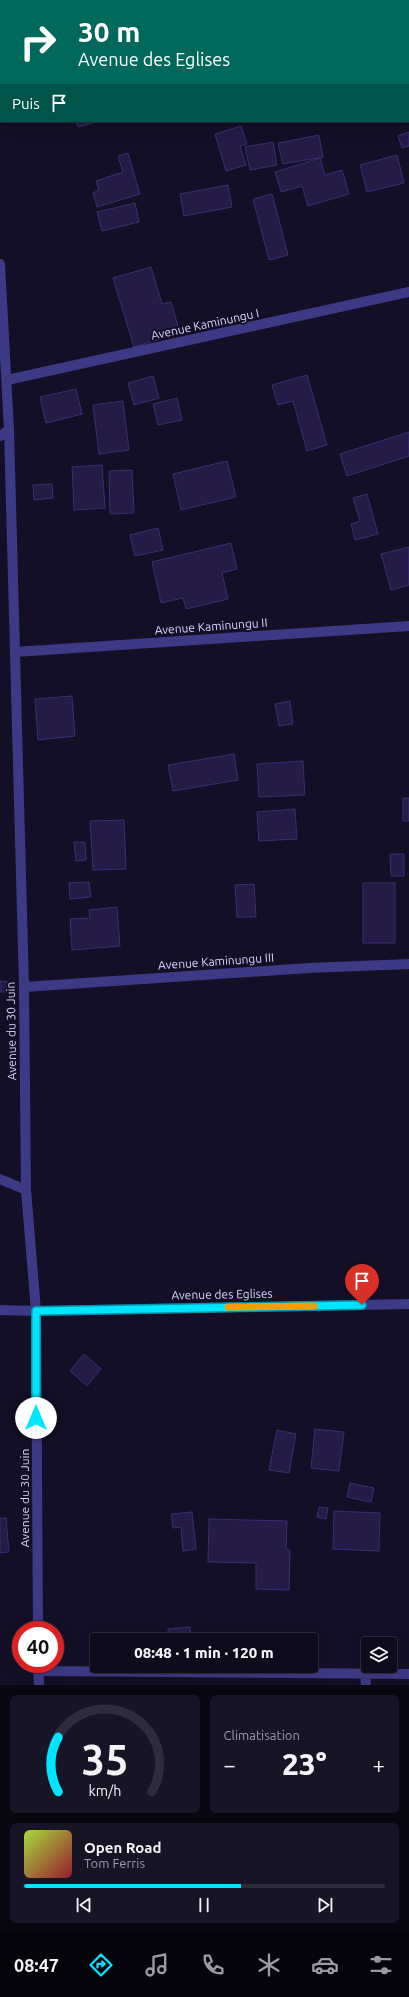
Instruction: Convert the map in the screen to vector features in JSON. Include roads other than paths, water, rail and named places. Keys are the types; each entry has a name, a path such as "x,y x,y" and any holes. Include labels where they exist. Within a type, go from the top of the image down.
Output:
{"street":[{"name":"Avenue du 30 Juin","path":"0,264 7,380 4,433 15,652 24,987 26,1190 36,1311 38,1621"},
{"name":"Avenue Kaminungu I","path":"7,380 409,292"},
{"name":"Avenue Kaminungu II","path":"15,652 409,626"},
{"name":"Avenue Kaminungu III","path":"24,987 309,968 409,964"},
{"path":"0,1179 26,1190"},
{"name":"Avenue des Eglises","path":"0,1310 36,1311 409,1304"},
{"path":"64,1668 409,1674"},
{"path":"38,1673 39,1685"},
{"path":"365,1674 366,1685"}]}
